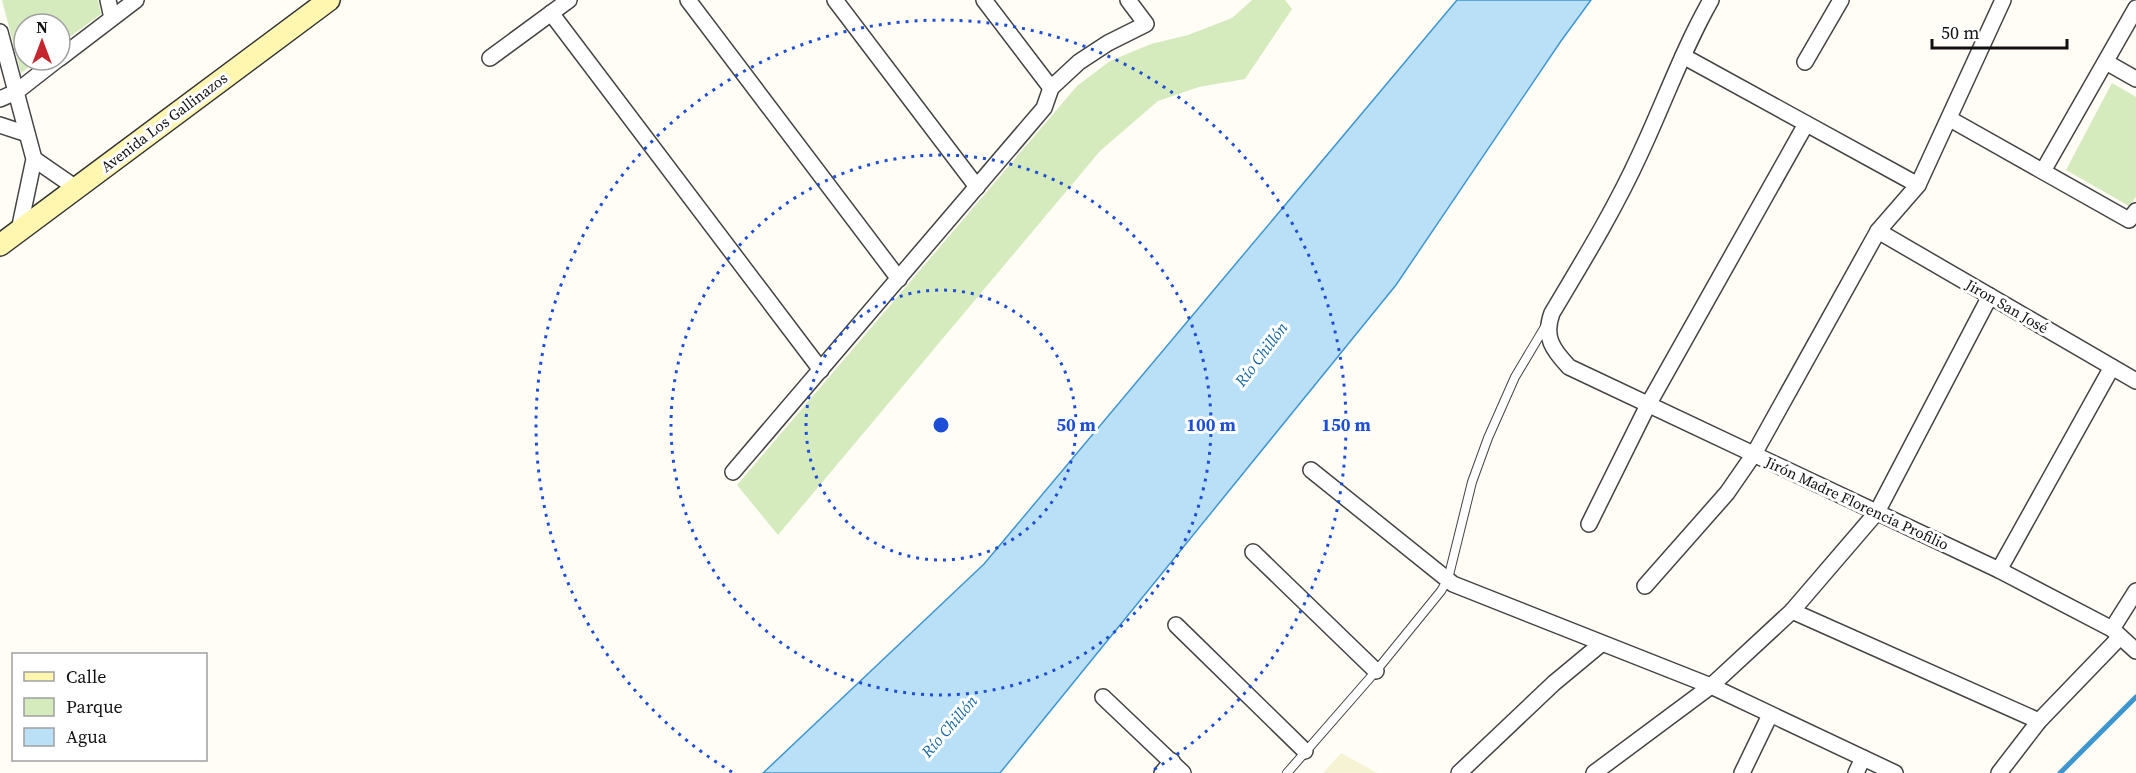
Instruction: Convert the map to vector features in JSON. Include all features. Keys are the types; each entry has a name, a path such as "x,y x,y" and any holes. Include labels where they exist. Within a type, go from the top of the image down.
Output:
{"street":[{"path":"108,0 112,18"},
{"path":"72,49 136,0"},
{"name":"Avenida Los Gallinazos","path":"1,244 329,0"},
{"path":"490,58 569,0"},
{"path":"688,0 898,279"},
{"path":"835,0 977,187"},
{"path":"984,0 1051,88"},
{"path":"733,472 1044,108 1051,88 1079,62 1108,43 1146,24 1128,0"},
{"path":"1549,321 1618,200 1711,0"},
{"path":"1805,62 1841,0"},
{"path":"1645,585 1727,493 1754,454 1878,231 1918,185 2003,0"},
{"path":"2043,171 2136,8"},
{"path":"551,13 821,370"},
{"path":"0,32 34,159 19,230"},
{"path":"1683,56 1918,185"},
{"path":"2106,62 2136,80"},
{"path":"0,99 16,92 42,72"},
{"path":"1950,118 2129,220 2136,211"},
{"path":"1589,524 1648,405 1806,124"},
{"path":"0,125 27,134"},
{"path":"34,159 76,189"},
{"name":"Jiron San José","path":"1878,231 2136,381"},
{"path":"1594,773 1711,686 1792,611 1877,512 1990,296"},
{"name":"Jirón Madre Florencia Profilio","path":"1549,321 1548,338 1569,367 2000,570 2116,633 2136,651"},
{"path":"2000,570 2112,367"},
{"path":"1311,470 1453,584 1711,686 1895,773"},
{"path":"1253,552 1376,671"},
{"path":"1999,773 2039,721 2116,633 2136,591"},
{"path":"1792,611 2039,721"},
{"path":"1176,625 1305,751"},
{"path":"1459,773 1554,683 1601,644"},
{"path":"1103,697 1184,773"},
{"path":"1742,773 1770,715"},
{"path":"1856,773 1863,758"},
{"path":"1162,773 1172,761"}],"lane":[{"path":"1287,773 1376,671 1441,591 1448,579 1472,482 1488,438 1515,377 1549,321"}],"shaded area":[{"path":"1341,753 1377,773 1323,773"}],"green space":[{"path":"2,0 98,0 101,14 72,35 72,12 12,12 12,38"},
{"path":"1252,0 1285,0 1292,9 1245,79 1199,87 1158,101 1100,151 778,535 737,485 1077,86 1110,61 1151,44 1188,35 1232,18"},
{"path":"2112,83 2136,97 2136,197 2129,206 2066,170"}],"water":[{"name":"Río Chillón","path":"1457,0 1591,0 1396,285 1000,773 763,773 984,564"}],"waterway":[{"path":"2060,773 2136,697"}]}
